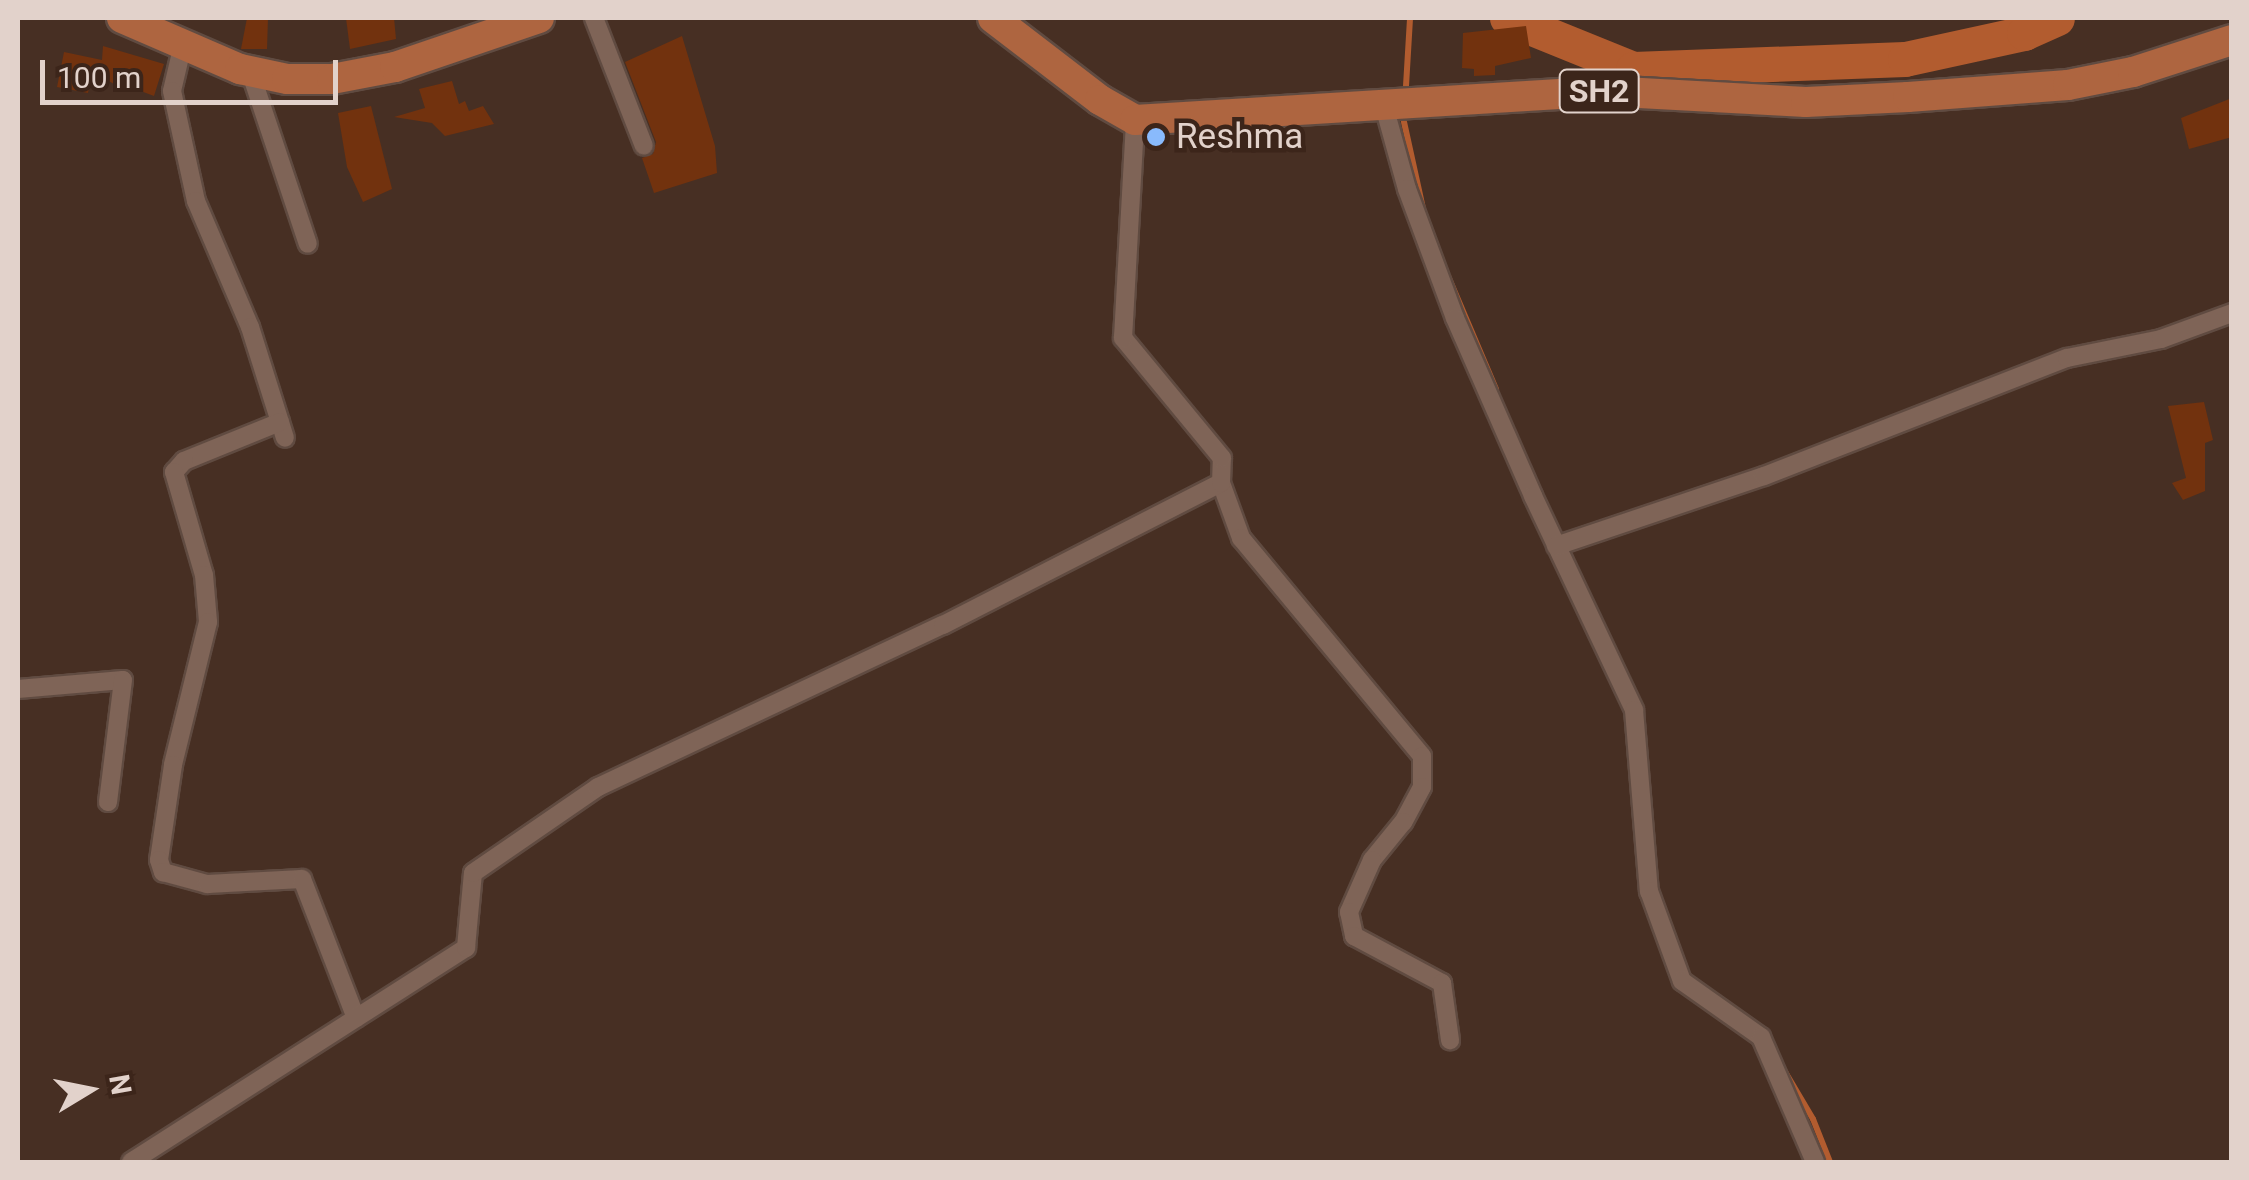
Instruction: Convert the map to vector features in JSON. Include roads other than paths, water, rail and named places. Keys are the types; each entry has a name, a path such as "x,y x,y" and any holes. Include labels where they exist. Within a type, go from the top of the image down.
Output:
{"main road":[{"path":"122,18 250,71 288,79 332,79 379,70 539,18"},
{"path":"994,18 1100,100 1135,120"},
{"name":"SH2","path":"1135,120 1604,91 1806,102 2050,86 2133,72 2232,40"}],"street":[{"path":"594,18 644,146"},
{"path":"182,44 172,91 196,200 250,327 282,430 184,461 174,472 204,575 208,622 174,765 159,860 163,872 207,884 302,878 356,1018"},
{"path":"250,71 308,244"},
{"path":"1384,106 1407,189 1455,318 1634,710 1649,891 1682,982 1761,1037 1815,1162"},
{"path":"1135,120 1123,338 1222,458 1221,483 1241,538 1422,756 1422,788 1404,822 1372,860 1349,912 1354,936 1442,982 1450,1040"},
{"path":"1556,546 1764,476 2066,358 2161,339 2232,312"},
{"path":"131,1162 159,1155 356,1018 466,948 473,873 598,788 942,624 1221,483"},
{"path":"18,689 123,680 108,802"}],"waterway":[{"path":"1406,86 1410,18"},
{"path":"1507,18 1633,69 1905,59 2024,33 2057,18"},
{"path":"1404,122 1424,213"},
{"path":"1448,276 1496,389"},
{"path":"1784,1070 1813,1119 1830,1162"}],"place":[{"name":"Reshma","path":"1156,137"}]}
